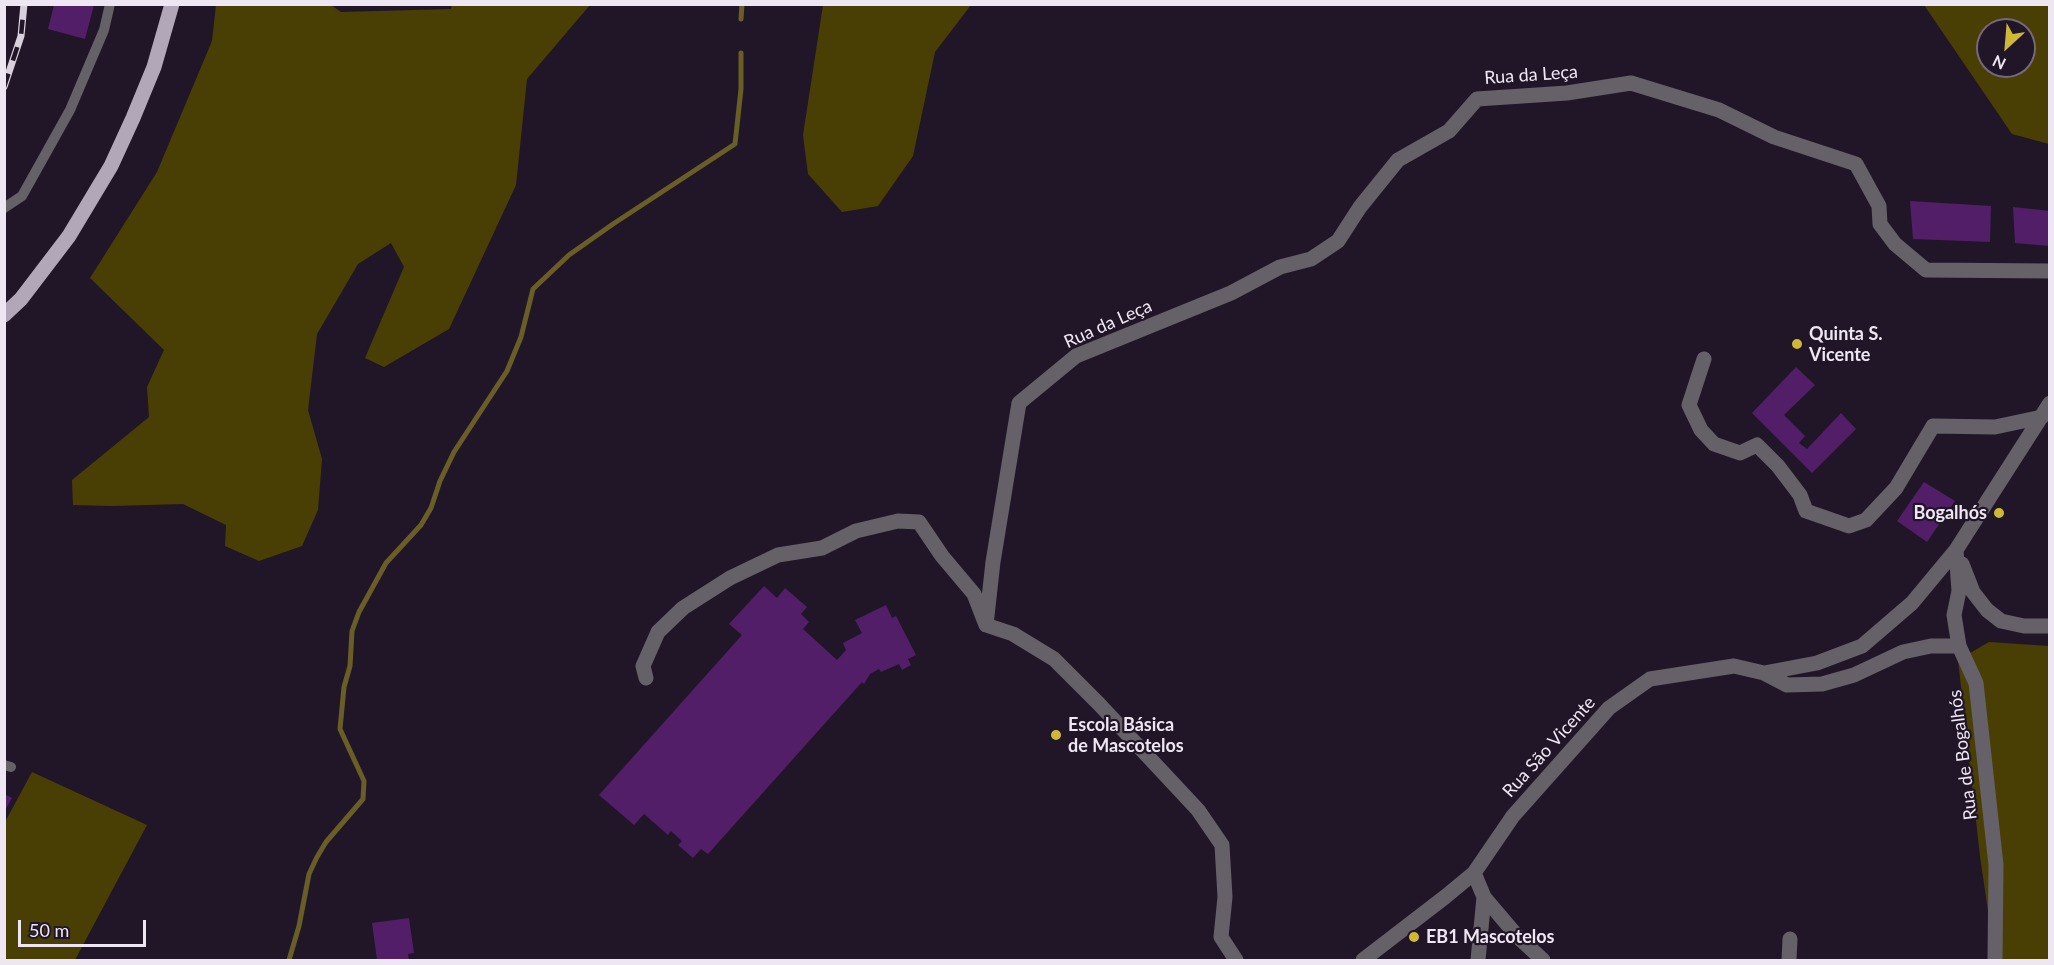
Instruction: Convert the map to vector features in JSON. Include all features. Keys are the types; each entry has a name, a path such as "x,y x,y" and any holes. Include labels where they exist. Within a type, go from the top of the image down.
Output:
{"main road":[{"path":"4,315 21,298 69,236 111,166 154,67 172,4"}],"street":[{"name":"Rua da Leça","path":"986,626 993,562 1019,403 1076,356 1231,293 1280,267 1311,259 1338,241 1360,207 1398,160 1449,131 1477,99 1567,93 1631,83 1719,110 1774,137 1856,164 1879,206 1880,224 1894,244 1926,270 2049,271"},
{"path":"1704,359 1689,405 1701,430 1714,444 1740,453 1757,445 1778,466 1800,495 1806,511 1849,526 1866,520 1896,488 1934,426 1995,427 2046,410"},
{"name":"Rua São Vicente","path":"1363,960 1474,873 1513,816 1609,708 1650,679 1734,666 1764,673 1817,663 1862,646 1912,603 1956,550 2046,410"},
{"path":"646,678 643,666 658,632 683,608 730,578 778,555 822,548 856,531 898,521 919,522 942,556 974,594 986,626 1013,634 1054,659 1198,810 1222,845 1225,897 1221,937 1236,960"},
{"path":"1956,550 1973,592 1987,610 2001,621 2024,626 2049,626"},
{"name":"Rua de Bogalhós","path":"1956,550 1959,591 1954,615 1959,646 1976,683 1996,866 1995,960"},
{"path":"1764,673 1787,685 1822,684 1854,675 1903,652 1931,646 1959,646"},
{"path":"1474,873 1484,897 1518,937 1543,960"},
{"path":"1478,960 1484,897"},
{"path":"1789,960 1790,939"}],"lane":[{"path":"4,208 22,196 70,110 105,30 111,4"}],"shaded area":[{"path":"452,4 590,5 527,79 516,185 449,329 384,367 365,358 404,267 391,243 358,264 317,334 308,410 322,459 318,510 302,546 259,561 225,546 226,525 183,504 73,505 72,480 149,417 147,387 164,350 90,278 157,172 212,41 216,5 331,5 341,12 451,9"},
{"path":"823,5 971,5 935,52 913,156 878,206 842,212 808,174 803,135"},
{"path":"1924,5 2049,5 2049,144 2012,134"},
{"path":"1989,642 2049,646 2049,960 1995,960 1980,856 1958,660"},
{"path":"32,772 147,825 75,960 5,960 5,822"}],"building":[{"path":"54,5 94,5 85,39 48,29"},
{"path":"1910,201 1991,206 1990,242 1913,239"},
{"path":"2013,207 2050,211 2050,246 2015,243"},
{"name":"Quinta S. Vicente","path":"1796,367 1815,385 1784,415 1805,436 1799,443 1807,449 1841,413 1856,429 1812,473 1752,413"},
{"path":"1924,482 1955,501 1927,542 1897,521"},
{"path":"764,586 777,598 785,588 807,607 801,614 809,622 803,629 837,660 846,650 843,643 862,633 855,620 886,605 892,618 896,616 916,655 908,659 911,665 902,670 899,664 870,674 864,684 862,682 708,854 701,849 693,858 678,845 682,841 671,831 668,835 644,814 634,825 599,795 742,635 729,624"},
{"path":"4,794 12,798 4,812"},
{"path":"409,918 414,953 408,954 409,960 377,960 372,923"}],"waterway":[{"path":"741,19 742,4"},
{"path":"289,960 299,926 309,874 326,842 363,799 364,781 340,729 344,687 350,666 352,631 359,612 386,563 421,525 431,508 440,481 454,452 507,371 521,337 533,289 569,255 735,144 741,89 741,53"}],"railway":[{"path":"4,87 21,36 24,4"}],"place":[{"name":"Quinta S. Vicente","path":"1797,344"},
{"name":"Bogalhós","path":"1999,513"},
{"name":"Escola Básica de Mascotelos","path":"1056,735"},
{"name":"EB1 Mascotelos","path":"1414,937"}]}
